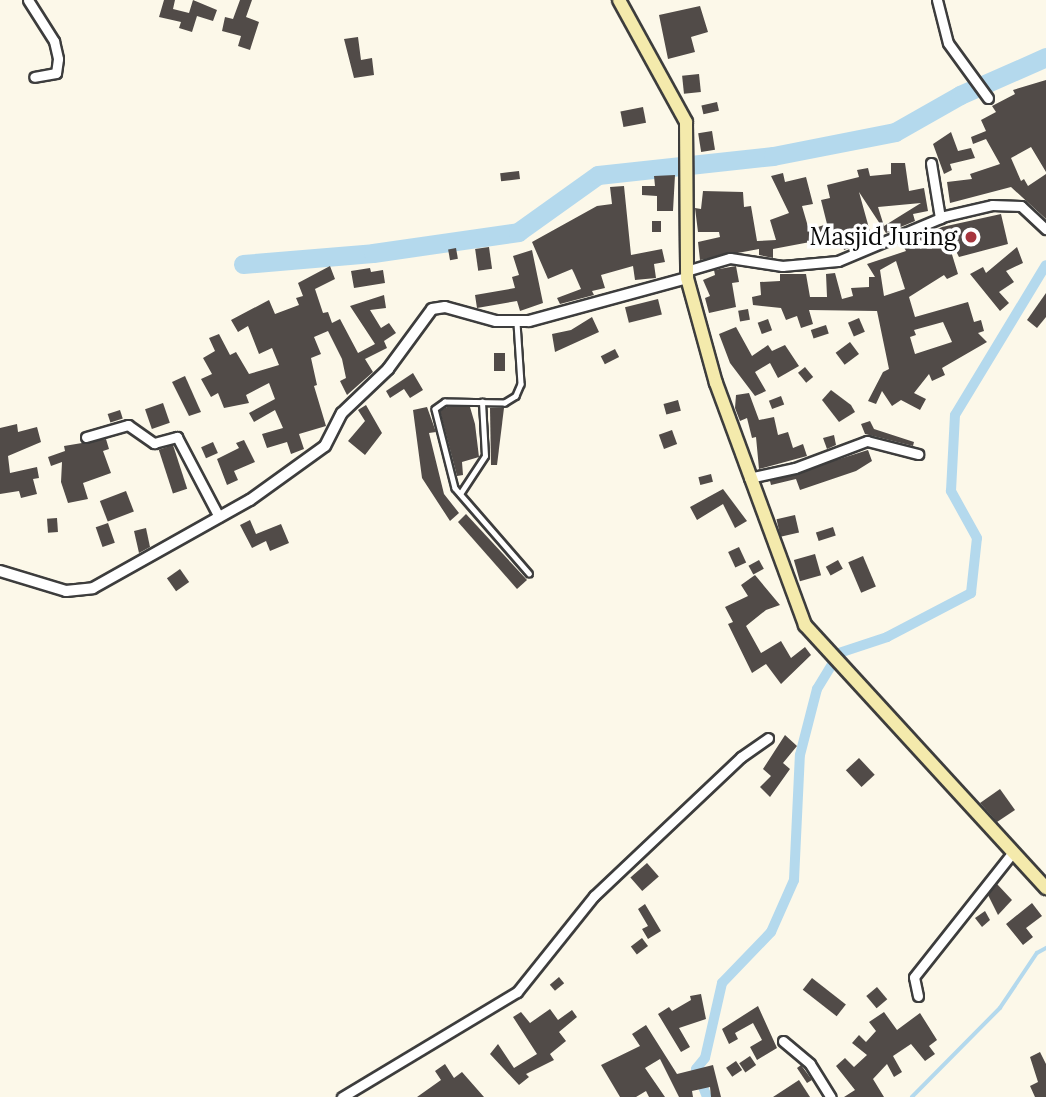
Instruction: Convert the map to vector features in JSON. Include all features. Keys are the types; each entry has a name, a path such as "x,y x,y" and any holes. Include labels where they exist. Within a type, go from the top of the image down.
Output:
{"main road":[{"path":"619,0 674,97 687,131 690,176 687,274 716,383 805,625 845,673 1046,888"}],"street":[{"path":"28,0 54,41 58,59 56,73 34,77"},
{"path":"937,0 948,43 983,91"},
{"path":"931,163 940,218"},
{"path":"0,571 66,591 93,588 250,500 325,446 342,412 388,369 429,311 445,307 516,321 541,319 730,258 782,266 838,261 940,218 986,206 1016,204 1046,229"},
{"path":"86,437 128,425 154,443 177,438 219,517"},
{"path":"749,478 796,468 867,441 918,454"},
{"path":"342,1097 517,992 594,895 732,765 768,738"},
{"path":"918,996 913,984 919,969 1013,852"},
{"path":"783,1041 810,1064 831,1097"}],"lane":[{"path":"516,321 519,390 509,402 450,401 435,408 450,476 460,494 528,573"},
{"path":"460,494 485,456 482,402"}],"building":[{"path":"164,0 175,0 173,9 189,13 193,0 217,10 213,21 197,16 192,32 179,28 181,22 159,17"},
{"path":"240,0 252,0 246,17 259,22 250,50 238,46 241,36 222,31 225,17 233,19"},
{"path":"700,6 708,32 691,37 695,52 668,59 659,15"},
{"path":"358,37 361,60 372,58 374,75 354,78 344,39"},
{"path":"699,74 701,92 684,94 682,76"},
{"path":"1046,80 1046,172 1031,147 1011,158 1021,181 1024,179 1028,186 1046,174 1046,219 1011,187 950,203 947,182 972,179 970,174 1000,164 986,139 973,144 971,137 986,131 981,120 996,112 992,106 1015,94 1013,90"},
{"path":"717,102 719,111 703,114 701,106"},
{"path":"643,107 646,123 623,127 620,111"},
{"path":"712,131 715,150 701,152 698,133"},
{"path":"951,132 958,151 971,148 975,158 950,164 952,170 944,174 933,144"},
{"path":"891,163 905,163 909,191 924,188 928,211 913,214 915,221 886,233 859,192 872,239 844,250 840,231 824,234 826,239 773,249 773,258 759,255 759,249 700,260 698,242 720,237 719,232 698,232 695,208 701,209 703,191 743,192 744,207 751,206 757,241 776,240 770,220 789,213 771,176 783,173 785,182 806,177 813,204 802,206 809,230 827,224 821,200 830,198 827,185 859,177 857,170 868,168 870,176 891,174","holes":["921,203 884,226 878,207"]},
{"path":"519,171 520,179 501,181 500,173"},
{"path":"675,175 673,211 657,211 657,196 642,195 642,186 655,186 654,176"},
{"path":"624,186 631,255 662,249 665,262 654,264 656,278 635,280 633,266 601,275 605,288 592,291 594,295 560,304 557,298 581,289 574,273 572,269 548,279 532,242 597,206 612,204 610,187"},
{"path":"1001,214 1008,244 959,257 954,247 950,248 958,274 947,279 944,275 909,297 915,317 968,302 974,322 981,320 984,331 978,333 987,342 942,368 945,375 932,381 929,374 914,393 926,399 920,410 901,400 892,406 882,391 876,404 868,401 883,372 889,369 877,311 809,310 813,324 801,328 797,316 786,320 781,308 753,305 752,297 761,295 760,282 780,281 780,274 806,274 810,297 827,297 826,274 835,273 842,299 853,296 851,288 869,287 869,277 875,277 867,264 906,251 903,245 942,227","holes":["896,261 905,289 884,296 880,270","943,322 952,342 915,354 910,337 916,335 914,330"]},
{"path":"652,221 661,221 661,232 652,232"},
{"path":"489,247 492,269 478,271 475,249"},
{"path":"1017,247 1023,263 1006,271 1014,282 999,292 1009,303 1000,311 970,274 983,267 986,273"},
{"path":"456,248 458,259 450,260 448,249"},
{"path":"532,250 543,303 520,311 517,301 477,308 475,295 515,288 512,277 519,275 513,256"},
{"path":"330,266 335,279 315,289 323,313 328,312 332,323 340,319 358,353 375,344 350,306 384,295 386,308 370,310 381,328 389,323 396,333 384,341 387,348 365,359 373,372 347,395 340,381 346,378 342,359 328,331 314,337 321,354 311,358 317,385 314,386 326,426 299,434 304,449 291,454 287,442 267,448 262,434 283,428 275,410 254,422 249,413 275,399 269,383 246,395 249,403 224,408 218,393 211,397 201,379 212,374 203,358 215,351 209,338 219,334 230,355 236,352 249,374 279,365 272,348 259,354 248,326 238,332 231,320 269,300 275,314 299,305 296,298 303,296 298,283"},
{"path":"736,266 739,282 732,283 736,307 709,313 705,298 710,296 703,280 715,275 714,270"},
{"path":"370,268 371,272 383,270 385,283 354,288 351,271"},
{"path":"1046,293 1046,317 1037,328 1027,320"},
{"path":"658,299 662,315 629,323 625,307"},
{"path":"748,309 750,320 740,322 738,311"},
{"path":"592,317 599,332 555,352 552,334 571,330"},
{"path":"859,318 865,332 854,336 848,323"},
{"path":"768,319 772,330 762,334 758,323"},
{"path":"826,325 829,334 814,339 811,330"},
{"path":"736,327 752,356 768,345 772,351 785,345 799,366 778,378 770,363 755,372 766,391 755,396 730,363 719,334"},
{"path":"850,342 859,354 845,365 836,353"},
{"path":"615,349 619,357 605,364 601,356"},
{"path":"494,353 505,353 505,371 494,371"},
{"path":"805,367 813,377 806,383 798,373"},
{"path":"413,373 423,390 410,398 404,389 390,398 386,391"},
{"path":"185,376 201,412 189,416 172,382"},
{"path":"831,390 851,405 855,412 839,422 822,400"},
{"path":"749,393 759,420 774,417 778,435 788,432 793,448 803,444 807,456 759,469 756,437 752,438 747,418 740,421 735,408 736,395"},
{"path":"781,396 784,404 772,409 769,401"},
{"path":"678,400 681,411 666,415 664,404"},
{"path":"163,403 170,423 152,429 145,409"},
{"path":"366,405 382,433 365,455 348,441 365,421 358,410"},
{"path":"427,407 436,432 429,433 444,494 459,513 450,521 422,478 413,410"},
{"path":"447,407 470,407 475,424 479,457 462,462 463,475 457,476 440,411"},
{"path":"490,408 504,408 497,465 491,465"},
{"path":"120,410 123,419 110,423 108,414"},
{"path":"870,421 874,429 914,442 913,446 865,434 861,424"},
{"path":"17,424 18,432 37,427 41,442 8,456 10,473 37,467 39,478 33,479 37,494 21,498 19,491 0,494 0,428"},
{"path":"672,430 677,444 664,449 659,435"},
{"path":"834,435 836,445 827,449 823,438"},
{"path":"106,439 109,449 103,451 111,473 83,483 88,499 68,503 61,482 62,462 51,466 48,457 65,451 64,446"},
{"path":"244,440 255,462 234,471 238,480 227,485 217,459 239,448 236,443"},
{"path":"213,442 218,453 206,458 201,447"},
{"path":"173,445 187,489 173,493 159,450"},
{"path":"868,450 872,461 856,471 800,490 796,479 771,485 770,481"},
{"path":"711,474 713,482 700,485 698,477"},
{"path":"723,489 747,521 735,528 723,504 697,520 690,507"},
{"path":"126,491 134,512 108,522 100,501"},
{"path":"466,514 527,580 517,589 458,522"},
{"path":"795,515 799,533 781,537 776,519"},
{"path":"57,518 58,532 48,533 47,519"},
{"path":"250,520 256,534 281,524 289,543 270,551 266,541 252,548 240,525"},
{"path":"108,523 115,543 103,547 96,527"},
{"path":"833,527 836,536 819,541 816,533"},
{"path":"146,528 150,547 139,553 134,531"},
{"path":"739,547 746,562 735,567 728,552"},
{"path":"815,554 821,575 800,581 794,560"},
{"path":"863,556 876,586 861,593 848,562"},
{"path":"759,560 764,569 753,575 749,566"},
{"path":"838,560 843,569 831,576 826,567"},
{"path":"180,569 189,582 176,591 167,578"},
{"path":"755,575 780,605 766,610 746,626 761,653 781,641 791,658 805,647 811,655 781,684 766,664 752,673 728,624 733,622 725,607 748,596 741,585"},
{"path":"785,735 797,746 783,763 790,769 770,797 760,787 771,776 763,769"},
{"path":"859,758 875,775 862,787 846,770"},
{"path":"1000,789 1015,810 997,822 980,803"},
{"path":"647,863 659,877 642,891 630,877"},
{"path":"997,884 1012,900 998,915 988,895"},
{"path":"1032,903 1042,916 1026,928 1033,937 1023,945 1006,924"},
{"path":"645,904 661,931 648,939 642,929 648,926 638,909"},
{"path":"985,911 990,920 982,927 975,918"},
{"path":"642,938 648,946 637,954 631,946"},
{"path":"559,977 564,983 555,991 550,985"},
{"path":"812,978 846,1004 837,1016 803,990"},
{"path":"877,987 887,999 877,1008 866,996"},
{"path":"701,994 706,1019 679,1028 690,1047 681,1052 658,1014 669,1007 672,1011 691,1000 690,996"},
{"path":"758,1006 777,1048 757,1060 750,1047 762,1040 753,1023 735,1033 738,1039 729,1044 722,1029"},
{"path":"550,1009 558,1020 572,1010 577,1017 559,1032 566,1041 550,1054 554,1060 526,1074 529,1077 519,1085 490,1054 498,1044 514,1068 537,1054 513,1017 521,1012 530,1023"},
{"path":"884,1012 897,1030 920,1013 937,1040 929,1046 935,1054 925,1061 911,1044 893,1056 902,1072 894,1077 887,1064 873,1079 884,1097 844,1097 855,1090 836,1066 845,1058 854,1067 867,1055 852,1043 859,1035 866,1042 876,1031 869,1022"},
{"path":"646,1025 677,1074 713,1065 721,1097 711,1097 710,1087 692,1091 693,1097 679,1097 660,1059 645,1068 665,1097 649,1097 646,1091 636,1097 620,1097 601,1065 640,1046 632,1034"},
{"path":"1040,1052 1046,1064 1046,1097 1035,1097 1030,1086 1038,1082 1030,1057"},
{"path":"750,1056 756,1065 745,1072 739,1063"},
{"path":"736,1061 742,1070 732,1077 726,1068"},
{"path":"445,1064 454,1078 462,1072 484,1097 417,1097 441,1080 435,1071"},
{"path":"801,1065 812,1080 807,1083 797,1068"},
{"path":"799,1080 810,1097 773,1097"}],"waterway":[{"path":"243,264 373,253 518,232 598,175 773,156 895,132 960,95 1046,57"},
{"path":"707,1097 696,1069 705,1058 722,983 771,932 794,880 800,755 817,689 839,653 887,637 971,593 977,538 951,491 955,415 1046,265"},
{"path":"912,1097 1000,1008 1037,953 1046,948"}],"place":[{"name":"Masjid Juring","path":"971,237"}]}
